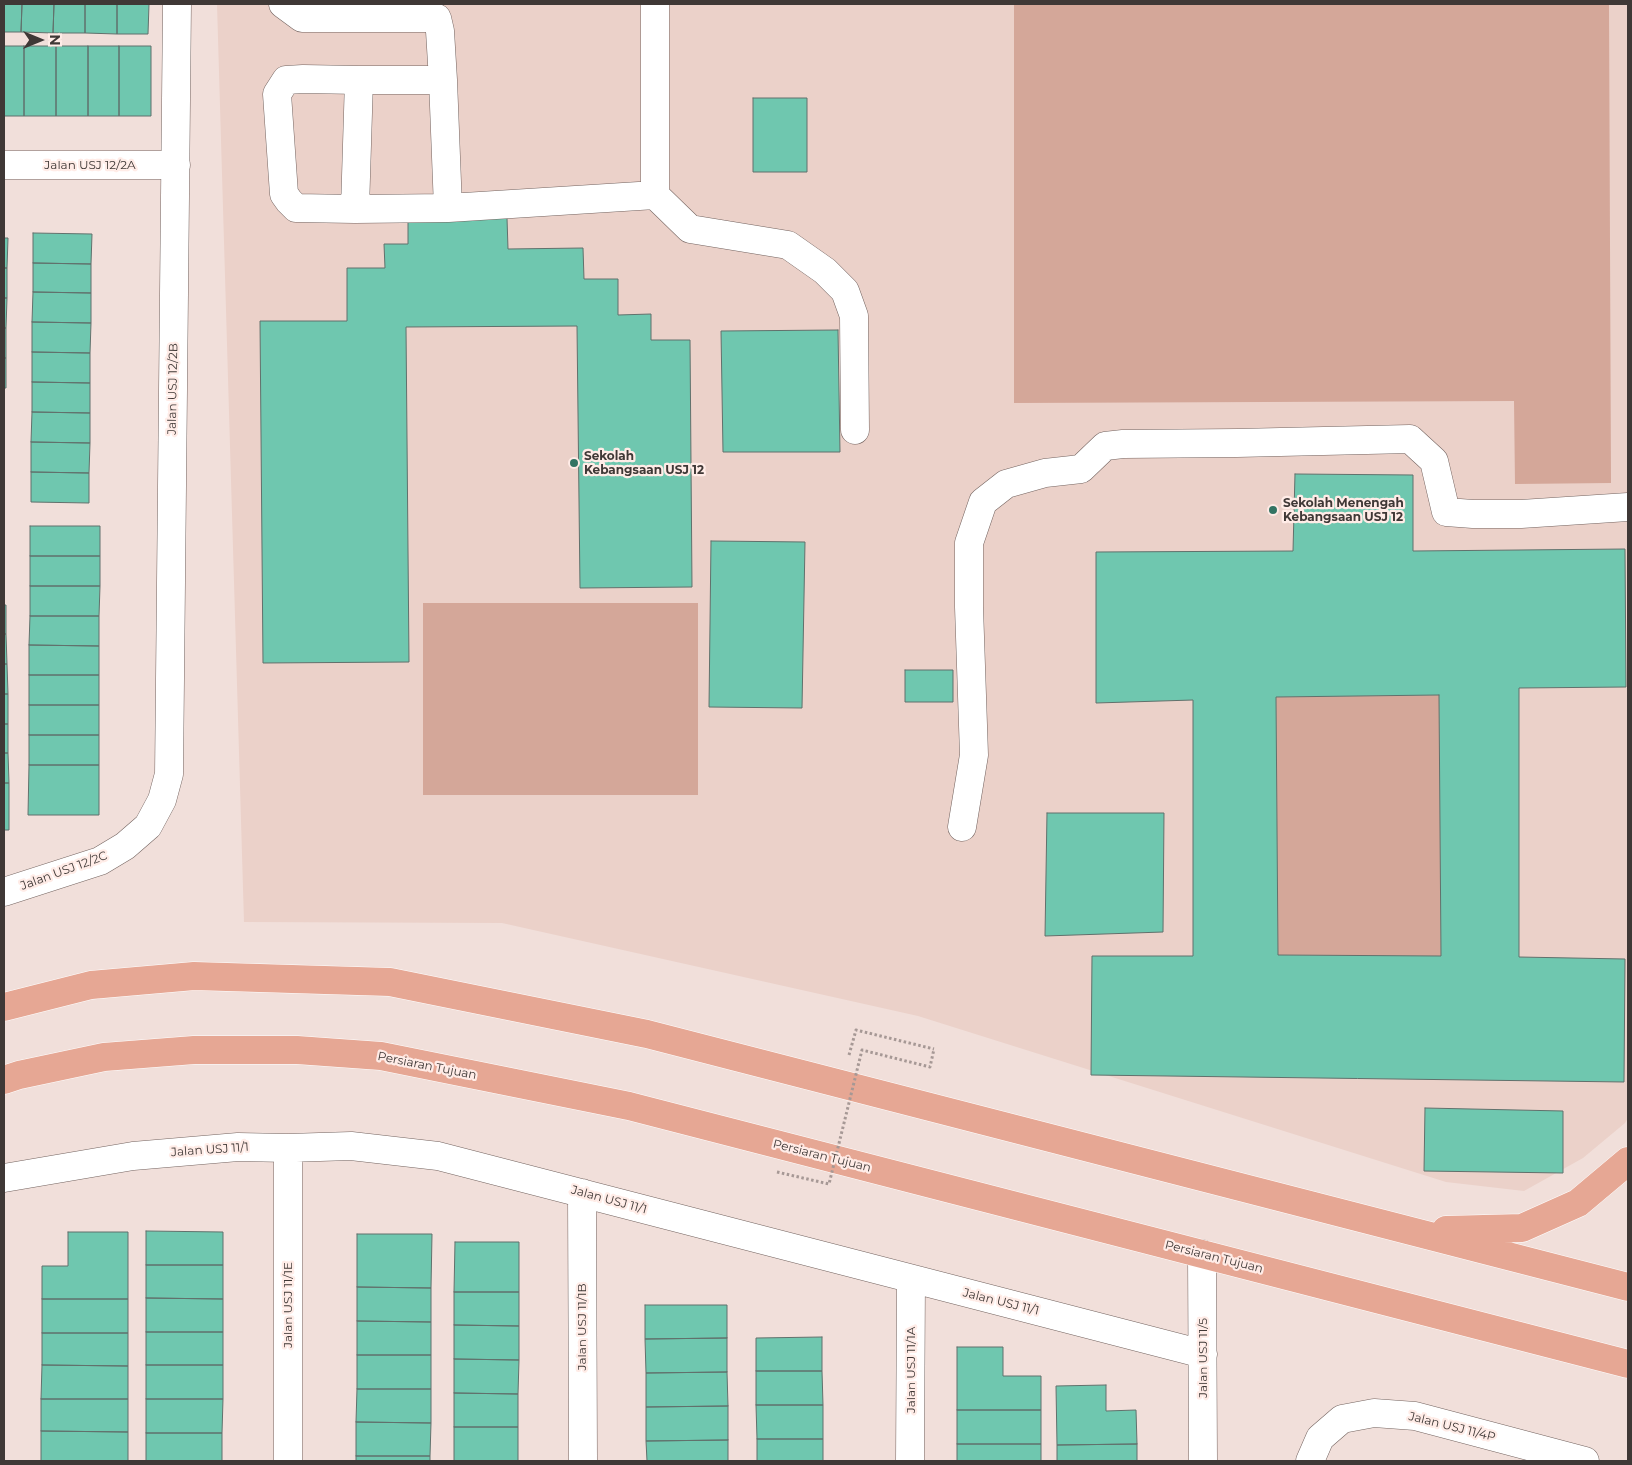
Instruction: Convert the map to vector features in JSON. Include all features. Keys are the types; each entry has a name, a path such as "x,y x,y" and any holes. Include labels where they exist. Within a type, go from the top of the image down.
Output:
{"main road":[{"path":"4,1007 91,985 194,976 390,982 647,1034 1628,1286"},
{"name":"Persiaran Tujuan","path":"4,1080 19,1075 104,1057 194,1050 297,1050 381,1056 629,1106 1628,1364"},
{"path":"1412,1231 1522,1228 1578,1203 1628,1161"}],"street":[{"name":"Jalan USJ 12/2B","path":"169,774 177,4"},
{"path":"283,4 302,18 438,11 448,208"},
{"path":"655,4 655,195 690,229 788,245 825,271 844,291 854,316 855,430"},
{"path":"443,80 286,80 278,94 284,194 288,202 296,208 448,208 655,195"},
{"path":"355,209 359,80"},
{"name":"Jalan USJ 12/2A","path":"4,165 176,165"},
{"path":"962,827 974,755 969,607 969,543 982,502 1006,484 1045,473 1081,469 1105,446 1123,444 1237,444 1410,439 1434,461 1446,512 1521,514 1628,507"},
{"name":"Jalan USJ 12/2C","path":"4,892 100,861 125,846 148,826 162,800 169,774"},
{"name":"Jalan USJ 11/1","path":"4,1178 133,1156 238,1147 351,1146 438,1156 1203,1354"},
{"name":"Jalan USJ 11/1E","path":"288,1148 288,1461"},
{"name":"Jalan USJ 11/1B","path":"582,1193 583,1461"},
{"name":"Jalan USJ 11/5","path":"1202,1254 1203,1461"},
{"name":"Jalan USJ 11/1A","path":"910,1461 911,1279"},
{"name":"Jalan USJ 11/4P","path":"1310,1461 1320,1438 1342,1419 1374,1413 1415,1416 1585,1461"}],"path":[{"path":"777,1172 828,1184 862,1050 930,1067 934,1049 856,1030 842,1084"}],"shaded area":[{"path":"217,4 1628,4 1628,1118 1625,1123 1583,1158 1524,1191 1446,1182 918,1016 502,923 244,922"},
{"path":"1014,4 1609,4 1611,483 1515,484 1514,401 1014,403"},
{"path":"423,603 698,603 698,795 423,795"},
{"path":"1439,695 1441,956 1278,955 1276,697"}],"building":[{"path":"4,4 22,4 21,32 4,32"},
{"path":"22,4 54,4 53,33 21,32"},
{"path":"54,4 85,4 85,33 53,33"},
{"path":"85,4 117,4 117,34 85,33"},
{"path":"117,4 149,4 148,34 117,34"},
{"path":"4,46 24,46 24,116 4,116"},
{"path":"24,46 56,46 56,116 24,116"},
{"path":"56,46 88,46 88,116 56,116"},
{"path":"88,46 119,46 119,116 88,116"},
{"path":"119,46 151,46 151,116 119,116"},
{"path":"753,98 807,98 807,172 753,172"},
{"path":"507,218 508,249 583,248 584,279 618,279 618,315 651,314 651,340 690,340 692,587 580,588 577,326 406,327 409,662 263,663 260,321 347,321 347,268 385,268 384,244 408,244 408,219"},
{"path":"33,233 92,234 91,264 33,263"},
{"path":"4,238 8,238 7,268 4,268"},
{"path":"33,263 91,264 91,293 33,292"},
{"path":"4,268 7,268 7,298 4,298"},
{"path":"33,292 91,293 91,323 32,322"},
{"path":"4,298 7,298 6,328 4,328"},
{"path":"32,322 91,323 90,353 32,352"},
{"path":"4,328 6,328 6,358 4,358"},
{"path":"838,330 840,452 723,452 721,331"},
{"path":"32,352 90,353 90,383 32,382"},
{"path":"4,358 6,358 6,388 4,388"},
{"path":"32,382 90,383 90,413 32,412"},
{"path":"32,412 90,413 90,443 31,442"},
{"path":"31,442 90,443 89,473 31,472"},
{"path":"31,472 89,473 89,503 31,502"},
{"path":"1295,474 1413,475 1413,551 1625,549 1626,687 1519,688 1519,957 1625,959 1624,1082 1091,1075 1092,956 1193,956 1193,700 1096,703 1096,552 1293,551","holes":["1439,695 1441,956 1278,955 1276,697"]},
{"path":"30,526 100,526 100,556 30,556"},
{"path":"711,541 805,542 802,708 709,707"},
{"path":"30,556 100,556 100,586 30,586"},
{"path":"30,586 100,586 99,616 30,616"},
{"path":"4,605 6,605 6,634 4,634"},
{"path":"30,616 99,616 99,646 29,645"},
{"path":"4,634 6,634 7,664 4,664"},
{"path":"29,645 99,646 99,675 29,675"},
{"path":"4,664 7,664 8,694 4,694"},
{"path":"905,670 953,670 953,702 905,702"},
{"path":"29,675 99,675 99,705 29,705"},
{"path":"4,694 8,694 8,724 4,724"},
{"path":"29,705 99,705 99,735 29,735"},
{"path":"4,724 8,724 8,753 4,753"},
{"path":"29,735 99,735 99,765 29,765"},
{"path":"4,753 8,753 9,783 4,783"},
{"path":"29,765 99,765 99,815 28,815"},
{"path":"4,783 9,783 9,830 4,830"},
{"path":"1047,813 1164,813 1163,932 1045,936"},
{"path":"1425,1108 1563,1111 1563,1173 1424,1171"},
{"path":"146,1231 223,1232 223,1265 146,1265"},
{"path":"68,1232 128,1232 128,1299 42,1299 42,1266 68,1266"},
{"path":"357,1234 432,1234 431,1288 357,1287"},
{"path":"455,1242 519,1242 519,1292 454,1292"},
{"path":"146,1265 223,1265 223,1299 146,1298"},
{"path":"357,1287 431,1288 431,1322 357,1321"},
{"path":"454,1292 519,1292 519,1326 454,1325"},
{"path":"146,1298 223,1299 223,1332 146,1332"},
{"path":"42,1299 128,1299 128,1333 42,1333"},
{"path":"645,1305 727,1305 727,1338 645,1339"},
{"path":"357,1321 431,1322 431,1355 357,1355"},
{"path":"454,1325 519,1326 519,1360 454,1359"},
{"path":"146,1332 223,1332 223,1365 146,1365"},
{"path":"42,1333 128,1333 128,1366 42,1365"},
{"path":"822,1337 822,1371 756,1371 756,1338"},
{"path":"727,1338 727,1372 646,1373 645,1339"},
{"path":"957,1347 1003,1347 1003,1376 1041,1376 1041,1410 957,1410"},
{"path":"357,1355 431,1355 431,1389 357,1389"},
{"path":"454,1359 519,1360 518,1394 454,1393"},
{"path":"42,1365 128,1366 128,1399 41,1399"},
{"path":"146,1365 223,1365 223,1399 146,1399"},
{"path":"756,1371 822,1371 823,1405 756,1405"},
{"path":"727,1372 728,1406 646,1407 646,1373"},
{"path":"1106,1385 1106,1411 1136,1410 1137,1444 1057,1445 1056,1386"},
{"path":"357,1389 431,1389 431,1423 356,1422"},
{"path":"454,1393 518,1394 518,1427 454,1427"},
{"path":"41,1399 128,1399 128,1432 41,1431"},
{"path":"146,1399 223,1399 222,1433 146,1433"},
{"path":"756,1405 823,1405 823,1439 757,1439"},
{"path":"728,1406 728,1440 646,1441 646,1407"},
{"path":"957,1410 1041,1410 1041,1444 957,1444"},
{"path":"356,1422 431,1423 430,1456 356,1456"},
{"path":"454,1427 518,1427 518,1461 454,1461"},
{"path":"41,1431 128,1432 128,1461 41,1461"},
{"path":"146,1433 222,1433 222,1461 146,1461"},
{"path":"757,1439 823,1439 823,1461 757,1461"},
{"path":"728,1440 728,1461 647,1461 646,1441"},
{"path":"957,1444 1041,1444 1041,1461 957,1461"},
{"path":"1137,1444 1137,1461 1057,1461 1057,1445"},
{"path":"356,1456 430,1456 430,1461 356,1461"}],"place":[{"name":"Sekolah Kebangsaan USJ 12","path":"574,463"},
{"name":"Sekolah Menengah Kebangsaan USJ 12","path":"1273,510"}]}
